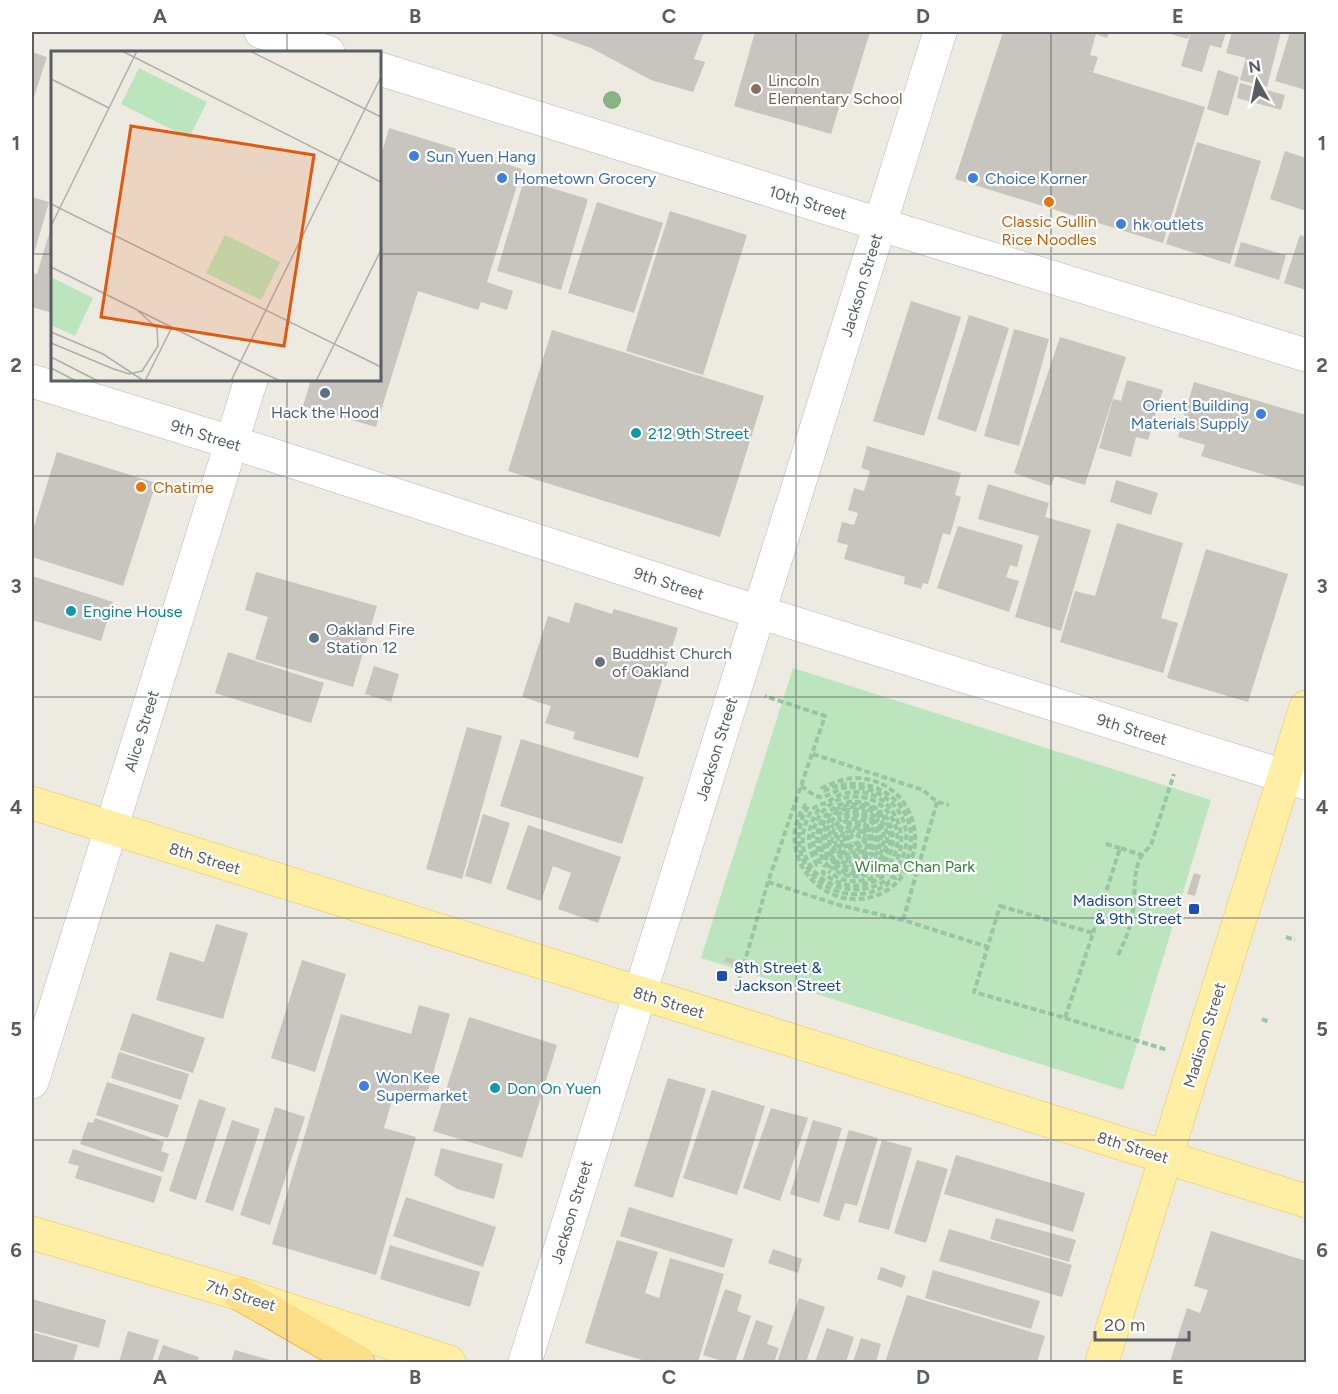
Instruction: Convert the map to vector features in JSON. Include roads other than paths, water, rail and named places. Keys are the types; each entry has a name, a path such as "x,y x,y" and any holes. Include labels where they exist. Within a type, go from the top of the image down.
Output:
{"highway":[{"path":"240,1294 358,1362"}],"main road":[{"name":"Madison Street","path":"1102,1362 1196,1060 1296,780 1306,707"},
{"name":"8th Street","path":"32,803 1306,1201"},
{"name":"7th Street","path":"32,1233 240,1294 449,1362"}],"street":[{"path":"261,32 325,51"},
{"name":"Jackson Street","path":"525,1362 940,32"},
{"name":"10th Street","path":"381,69 1306,355"},
{"name":"9th Street","path":"32,381 1296,780"},
{"name":"Alice Street","path":"32,1083 251,381"}],"place":[{"name":"Lincoln Elementary School","path":"756,89"},
{"name":"Sun Yuen Hang","path":"414,156"},
{"name":"Hometown Grocery","path":"502,178"},
{"name":"Choice Korner","path":"973,178"},
{"name":"Classic Gullin Rice Noodles","path":"1049,202"},
{"name":"hk outlets","path":"1121,224"},
{"name":"Hack the Hood","path":"325,393"},
{"name":"Orient Building Materials Supply","path":"1261,414"},
{"name":"212 9th Street","path":"636,433"},
{"name":"Chatime","path":"141,487"},
{"name":"Engine House","path":"71,611"},
{"name":"Oakland Fire Station 12","path":"314,638"},
{"name":"Buddhist Church of Oakland","path":"600,662"},
{"name":"Madison Street & 9th Street","path":"1194,909"},
{"name":"8th Street & Jackson Street","path":"722,976"},
{"name":"Won Kee Supermarket","path":"364,1086"},
{"name":"Don On Yuen","path":"495,1088"}],"park label":[{"name":"Wilma Chan Park","path":"915,866"}]}
